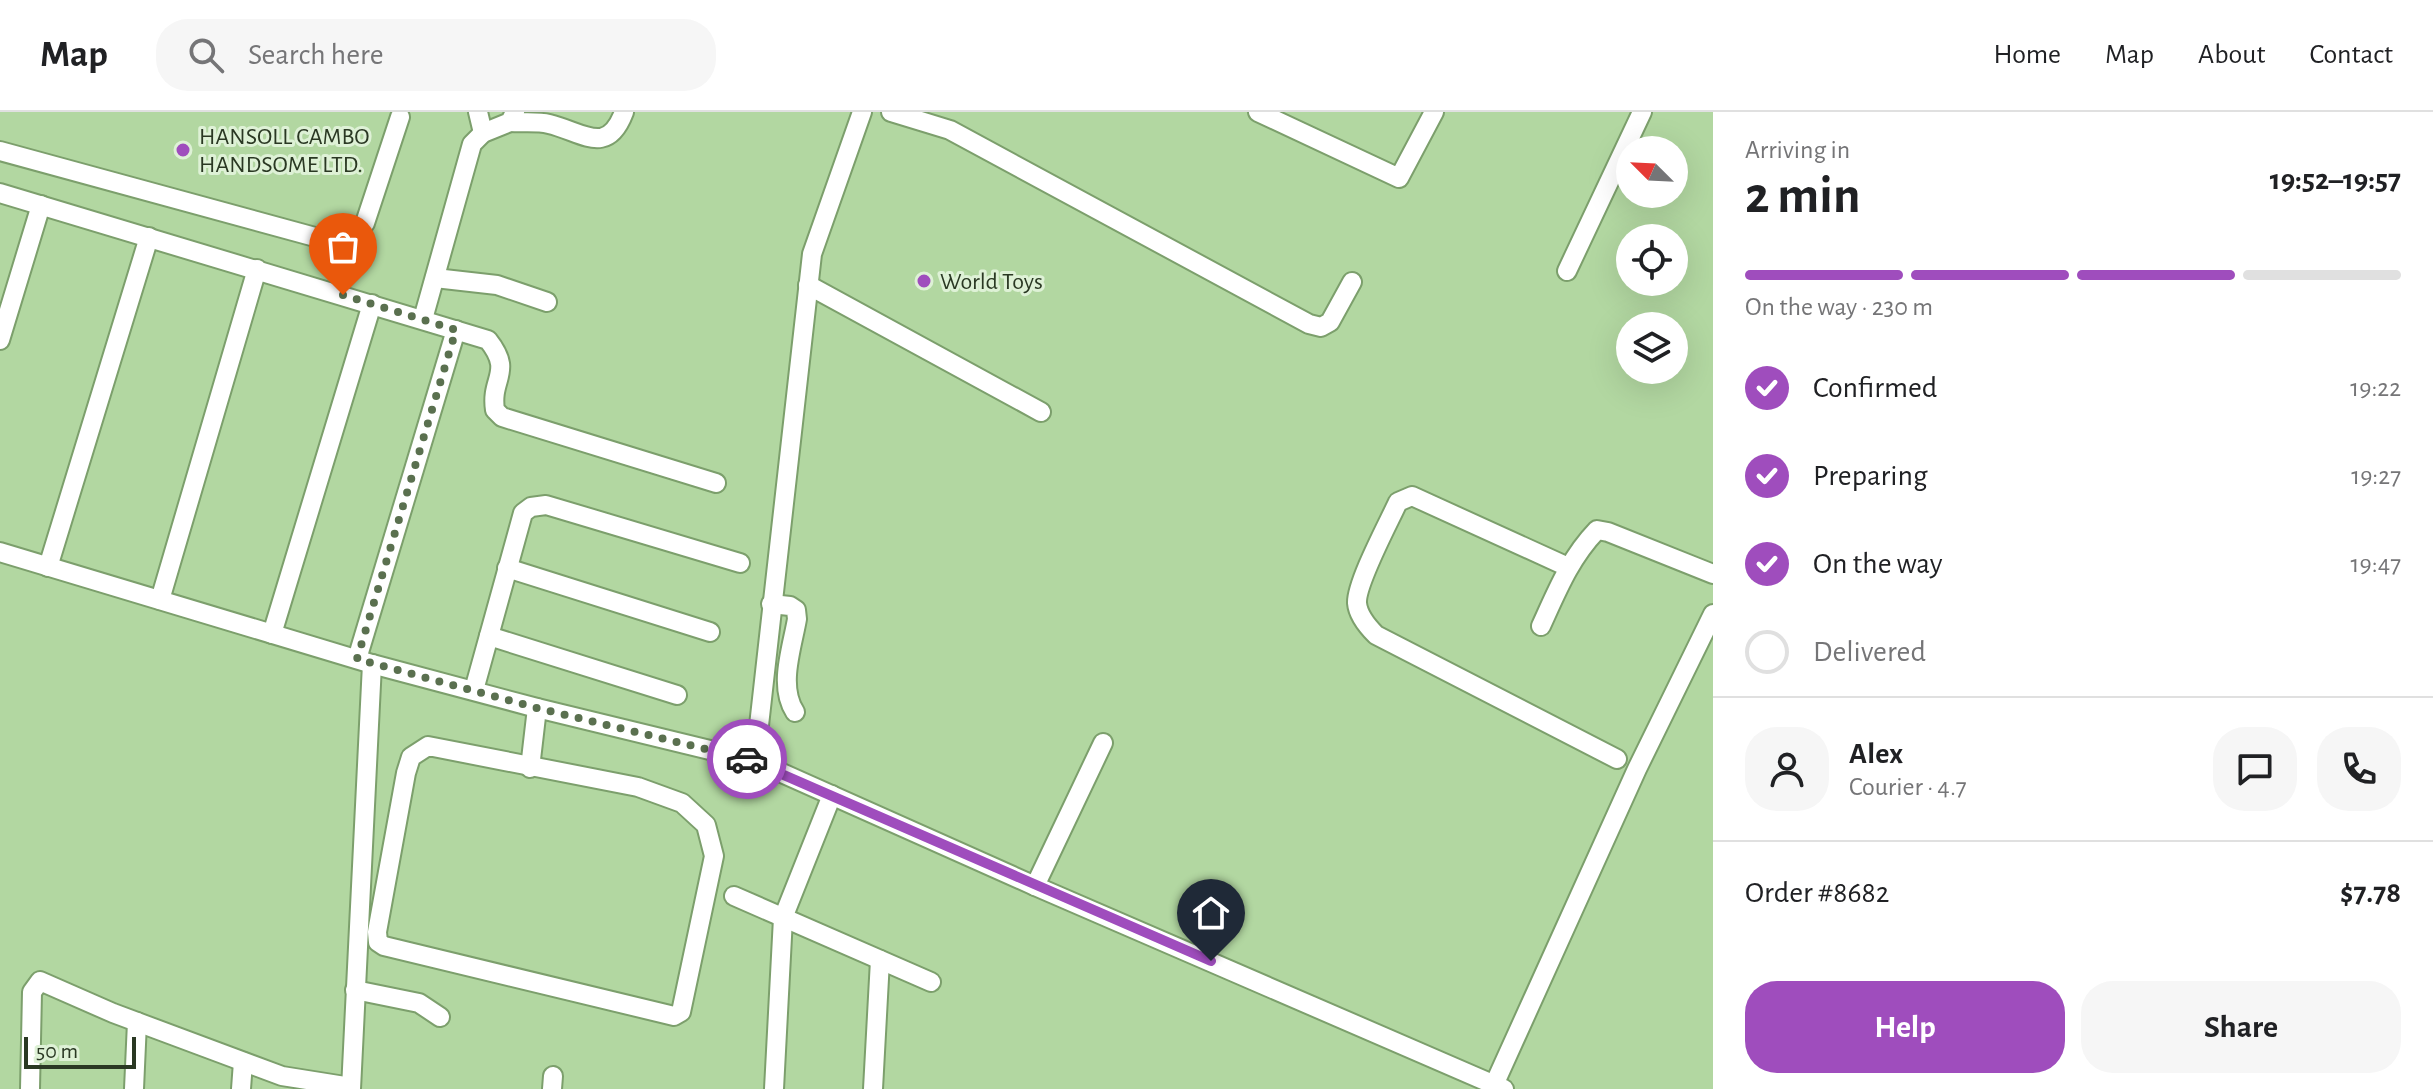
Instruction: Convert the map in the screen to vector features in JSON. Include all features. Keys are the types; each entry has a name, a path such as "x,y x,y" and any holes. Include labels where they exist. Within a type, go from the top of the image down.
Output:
{"street":[{"path":"478,112 483,133"},
{"path":"423,319 472,144 483,133 513,117 547,123 595,138 606,137 617,130 624,112"},
{"path":"755,761 812,254 862,112"},
{"path":"891,112 950,130 1309,324 1321,327 1330,322 1352,282"},
{"path":"1265,114 1399,178 1434,112"},
{"path":"1567,271 1642,112"},
{"path":"0,151 326,240 346,241 354,238 365,223 400,117"},
{"path":"0,193 488,340 499,354 502,368 493,396 495,410 502,417 716,483"},
{"path":"0,340 41,205"},
{"path":"48,567 149,237"},
{"path":"160,600 257,269"},
{"path":"435,278 497,285 547,302"},
{"path":"808,285 1041,412"},
{"path":"272,634 372,304"},
{"path":"30,1089 32,992 40,981 137,1022 282,1076 351,1088 364,661 456,330"},
{"path":"1568,567 1412,496 1398,502 1364,578 1357,602 1366,625 1376,635 1617,759"},
{"path":"474,690 523,513 531,507 546,505 740,563"},
{"path":"1541,626 1568,567 1597,530 1713,574"},
{"path":"0,552 364,661 537,708 755,761 1499,1087 1637,769 1713,614"},
{"path":"507,568 710,632"},
{"path":"771,604 790,606 796,610 787,690 795,712"},
{"path":"489,636 677,695"},
{"path":"530,768 537,708"},
{"path":"1035,886 1103,743"},
{"path":"428,746 530,768 638,787 682,803 706,825 714,856 684,1005 674,1016 384,946 378,942 377,932 411,757 428,746"},
{"path":"774,1089 783,918 832,795"},
{"path":"734,896 931,982"},
{"path":"873,1089 880,960"},
{"path":"355,990 419,1003 440,1017"},
{"path":"134,1089 137,1022"},
{"path":"241,1089 243,1062"}],"way so far":[{"path":"343,295 456,330 357,659 537,708 747,759"}],"place":[{"name":"HANSOLL CAMBO HANDSOME LTD.","path":"183,150"},
{"name":"World Toys","path":"924,281"}],"route":[{"path":"747,759 1211,961"}]}
